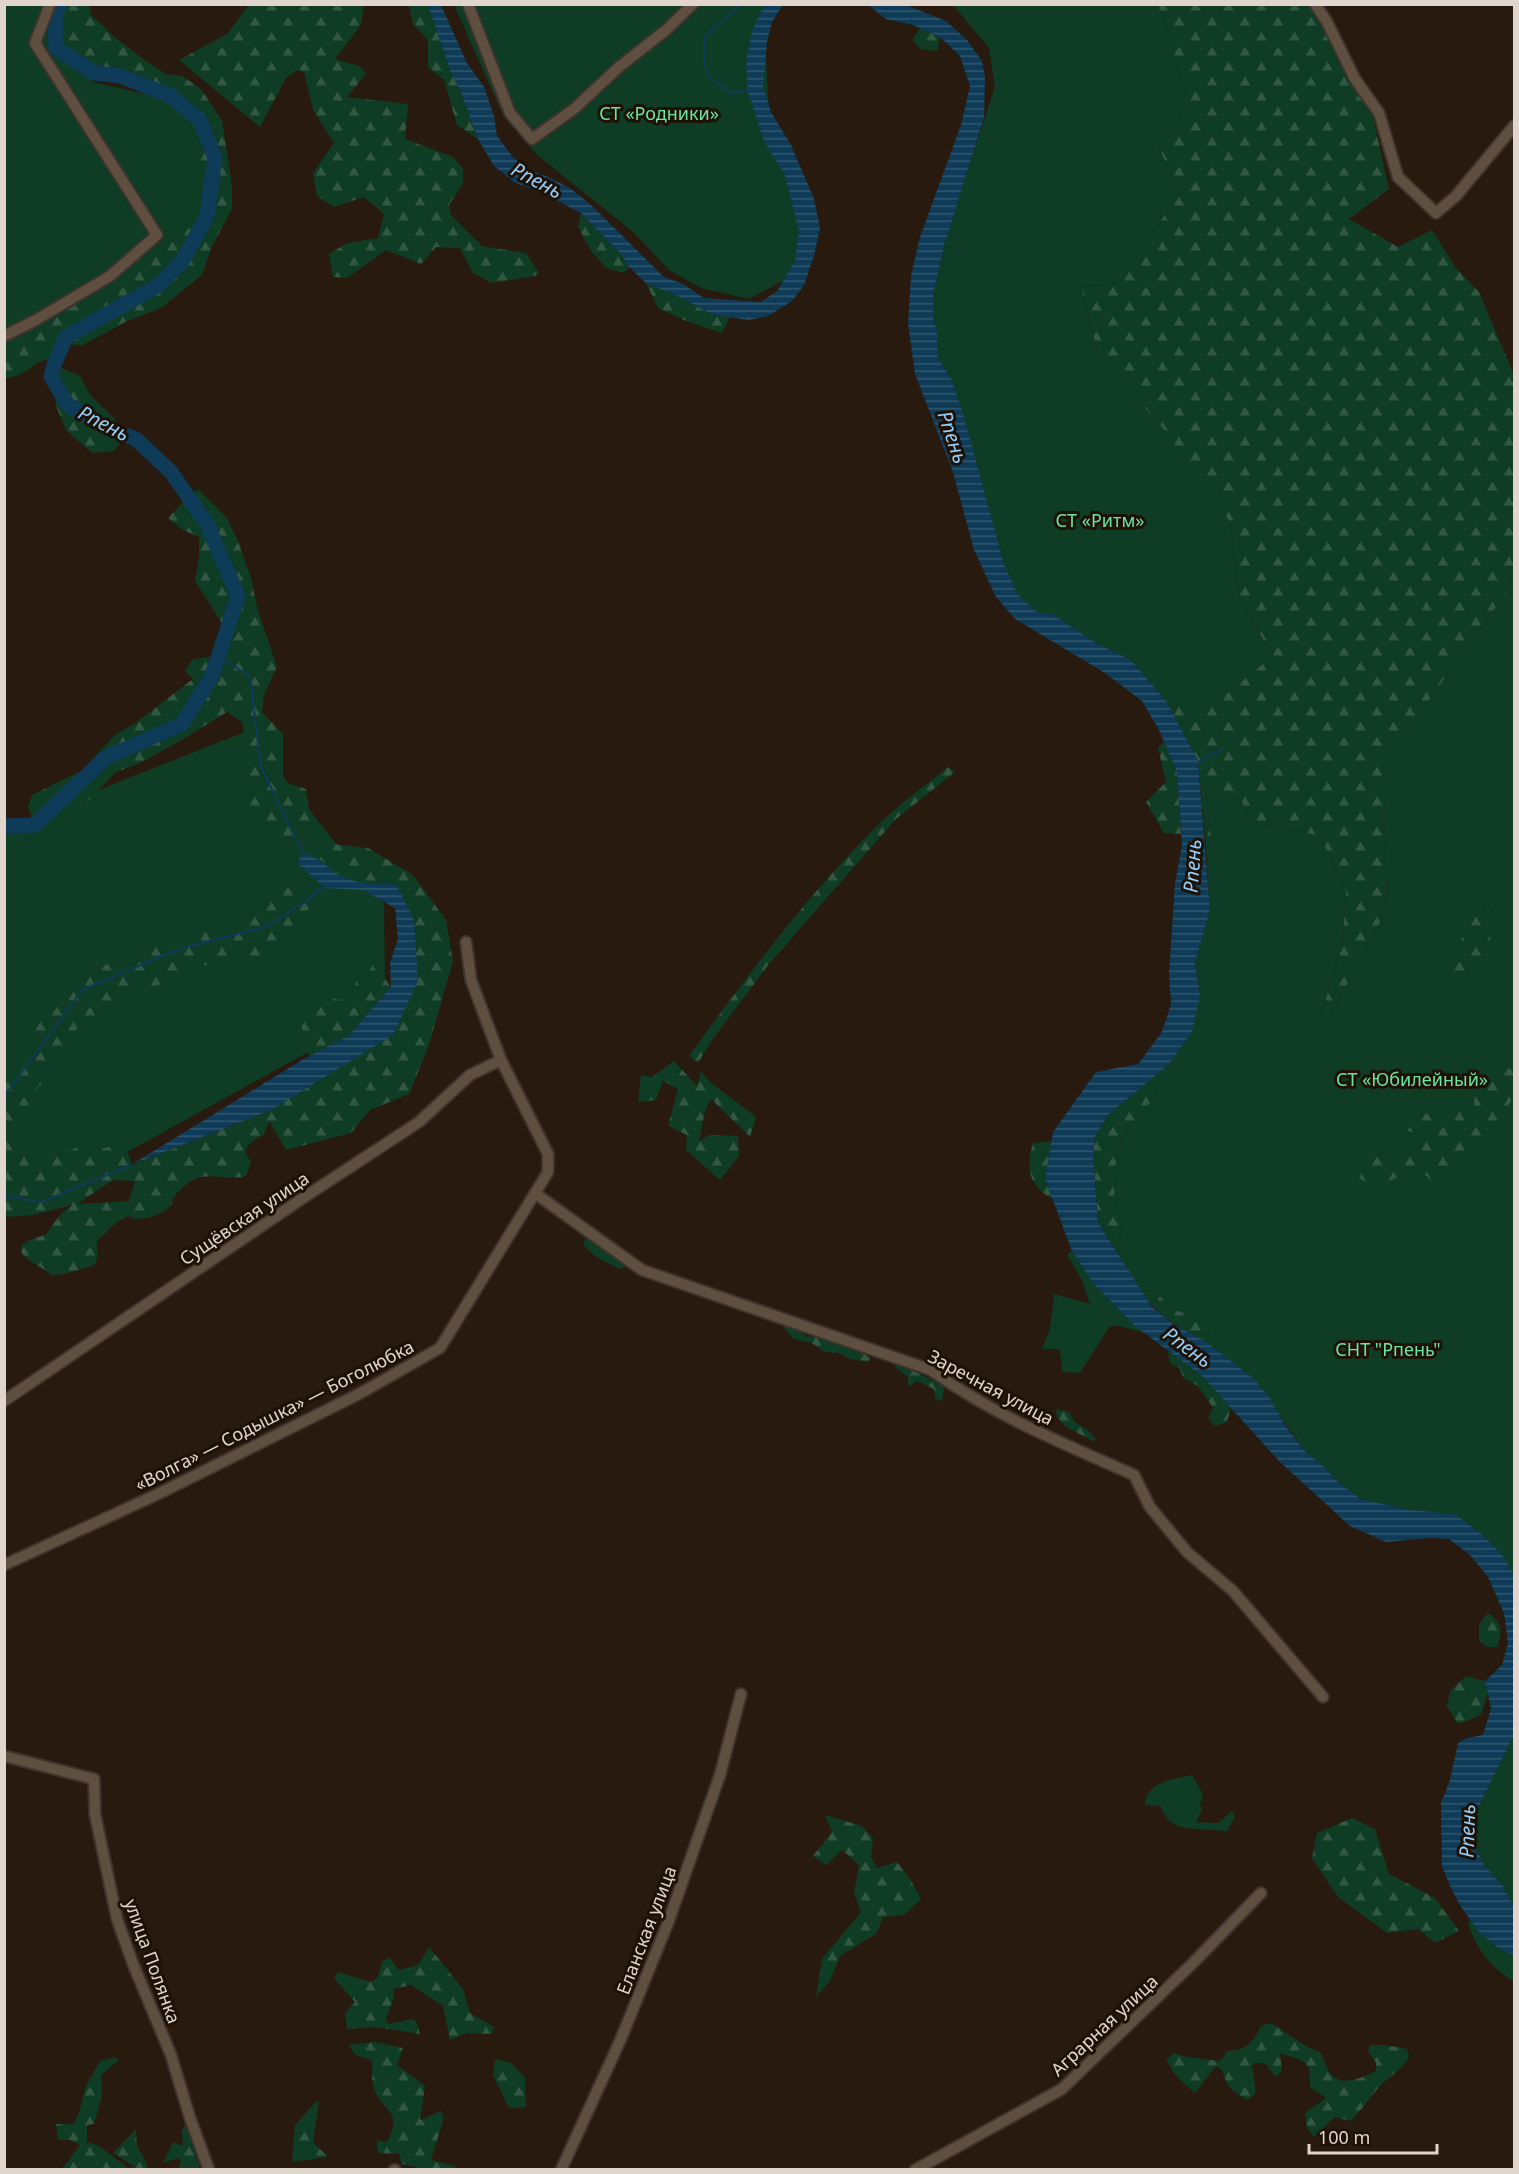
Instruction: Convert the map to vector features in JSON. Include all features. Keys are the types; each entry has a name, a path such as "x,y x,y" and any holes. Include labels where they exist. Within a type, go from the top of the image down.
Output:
{"street":[{"path":"4,336 36,320 110,276 157,235 35,43 50,4"},
{"path":"468,4 510,113 532,139 573,109 693,4"},
{"path":"1315,4 1327,22 1355,79 1378,113 1398,177 1436,213 1456,195 1515,126"},
{"name":"«Волга» — Содышка» — Боголюбка","path":"4,1565 135,1505 348,1400 440,1348 548,1172 548,1154 501,1060 471,980 466,942"},
{"name":"Сущёвская улица","path":"4,1401 419,1122 470,1075 501,1060"},
{"name":"Заречная улица","path":"536,1194 642,1270 931,1370 950,1384 1035,1432 1134,1475 1150,1507 1187,1552 1233,1591 1323,1697"},
{"name":"Еланская улица","path":"561,2169 620,2041 665,1932 720,1775 741,1694"},
{"name":"улица Полянка","path":"4,1756 94,1779 95,1814 117,1918 133,1964 171,2055 190,2118 209,2169"},
{"name":"Аграрная улица","path":"915,2169 1062,2089 1262,1893"}],"green space":[{"path":"60,4 90,5 91,15 146,61 166,74 182,76 201,89 222,121 232,185 232,209 212,246 202,275 161,308 125,322 81,346 65,346 58,349 23,373 5,379 5,342 107,289 149,250 192,227 204,199 201,163 192,127 172,107 169,95 120,76 94,73 56,48 55,15"},
{"path":"5,5 71,5 63,48 93,82 171,100 199,129 214,177 205,228 66,340 53,358 5,372"},
{"path":"249,5 364,5 361,25 335,59 359,66 366,74 347,97 408,104 405,139 453,157 463,169 463,183 449,205 451,215 482,246 526,253 539,273 535,276 492,283 473,273 460,248 436,247 421,264 386,250 347,278 333,277 329,254 347,243 378,238 384,214 364,197 334,207 317,196 313,173 334,143 313,110 304,72 297,70 286,78 260,127 179,60 227,34"},
{"path":"409,5 428,5 450,70 478,139 457,125 444,80 428,67 428,40 413,24"},
{"name":"СТ «Родники»","path":"454,5 777,5 765,38 769,113 817,214 790,277 749,299 701,288 669,270 632,231 536,154 503,115"},
{"name":"СТ «Ритм»","path":"953,5 1158,5 1191,106 1158,146 1180,192 1119,283 1081,287 1098,354 1165,431 1230,522 1239,599 1273,656 1216,702 1167,702 1131,660 1096,643 1052,614 1037,612 1018,595 1004,564 952,380 938,358 937,331 933,317 933,295 950,224 995,87 989,48"},
{"path":"1158,5 1307,5 1316,14 1350,81 1373,117 1389,189 1349,219 1398,247 1432,230 1455,267 1479,292 1514,375 1514,574 1506,593 1383,764 1387,909 1330,1017 1321,1015 1342,945 1346,891 1320,836 1251,821 1242,802 1210,786 1206,794 1211,837 1205,835 1198,761 1167,702 1216,702 1273,656 1239,599 1230,522 1165,431 1098,354 1081,287 1119,283 1180,192 1158,146 1191,106"},
{"path":"920,28 940,37 937,51 921,49 912,40"},
{"path":"581,213 621,254 629,267 624,273 606,268 592,252 578,227"},
{"path":"646,283 682,298 711,314 730,317 722,333 686,321 658,308"},
{"path":"54,365 80,376 90,395 114,418 125,435 114,451 92,453 66,430 56,406"},
{"path":"198,489 226,517 238,541 251,578 258,611 277,667 264,695 262,712 283,734 283,782 306,789 312,826 301,834 286,838 273,824 252,813 244,777 249,762 242,722 227,712 140,763 116,772 87,802 62,818 35,825 28,807 32,795 81,771 115,735 134,724 193,679 185,671 193,659 219,656 227,631 195,581 199,557 199,537 183,530 168,518"},
{"name":"СНТ \"Рпень\"","path":"1514,574 1514,1575 1504,1557 1484,1536 1455,1514 1410,1510 1361,1499 1338,1482 1305,1451 1253,1378 1205,1341 1210,1328 1187,1311 1174,1311 1154,1290 1142,1292 1117,1251 1122,1226 1114,1202 1116,1163 1120,1155 1121,1141 1131,1124 1155,1098 1159,1072 1168,1065 1200,995 1195,963 1210,910 1205,835 1211,836 1206,794 1210,786 1242,802 1251,821 1320,836 1346,891 1342,945 1321,1014 1330,1017 1387,909 1383,764 1506,593"},
{"path":"247,731 384,904 385,981 341,1034 113,1160 5,1175 5,827"},
{"path":"1164,742 1177,772 1181,834 1164,833 1146,802 1166,782 1158,748"},
{"path":"948,767 955,772 896,819 769,964 712,1040 698,1063 689,1056 756,966 827,879 886,817"},
{"path":"324,843 368,848 413,875 446,920 453,961 429,1045 409,1094 370,1110 351,1133 286,1150 269,1121 264,1135 253,1141 245,1152 251,1162 246,1176 233,1178 207,1176 192,1180 178,1192 172,1204 161,1213 144,1219 128,1216 123,1218 97,1241 97,1257 94,1265 65,1274 51,1275 31,1262 21,1252 22,1245 45,1235 61,1214 73,1205 32,1215 5,1217 4,1071 29,1063 41,1047 34,1032 47,1006 80,975 149,948 201,932 233,928 248,919 256,901 270,885 290,871 314,895 306,915 259,959 195,966 134,995 115,998 103,1014 84,1022 69,1037 60,1059 37,1089 24,1116 16,1123 24,1148 46,1161 80,1146 97,1149 108,1147 123,1138 132,1165 271,1110 418,981 396,884 363,884 338,874 314,855","holes":["113,1180 135,1181 129,1201 77,1204"]},
{"path":"1478,901 1492,913 1489,955 1462,990 1445,977"},
{"path":"374,963 391,987 348,1036 310,1056 301,1044 304,1032 295,1015 311,1018 323,996 340,1000 353,992 358,975 367,975"},
{"path":"1514,1053 1514,1096 1496,1126 1461,1167 1433,1182 1422,1172 1414,1171 1372,1188 1359,1178 1370,1158 1417,1149 1424,1135 1400,1129 1414,1113 1436,1115 1474,1107 1475,1092 1484,1075 1510,1068"},
{"path":"674,1061 697,1086 701,1071 710,1082 756,1117 750,1137 711,1099 705,1113 699,1141 709,1135 738,1136 739,1156 720,1180 686,1150 687,1135 668,1126 678,1089 663,1081 656,1100 638,1102 641,1075 652,1077"},
{"path":"1159,1072 1155,1098 1131,1124 1121,1141 1120,1155 1116,1163 1114,1202 1122,1226 1117,1251 1098,1222 1093,1156 1095,1137 1108,1115"},
{"path":"1052,1141 1045,1179 1053,1199 1034,1183 1029,1169 1033,1143"},
{"path":"586,1238 627,1266 621,1269 605,1262 586,1248 583,1244"},
{"path":"1072,1251 1093,1283 1142,1332 1110,1326 1080,1373 1062,1372 1060,1349 1042,1349 1050,1329 1054,1294 1090,1304 1081,1278 1067,1255"},
{"path":"1154,1290 1174,1311 1195,1312 1210,1328 1205,1341 1162,1315 1142,1292"},
{"path":"787,1322 807,1337 823,1337 848,1345 870,1358 869,1362 850,1359 839,1353 824,1352 812,1343 794,1339 783,1327"},
{"path":"1168,1351 1202,1376 1231,1408 1227,1422 1215,1426 1208,1418 1213,1408 1198,1386 1183,1378 1180,1369 1170,1363"},
{"path":"897,1363 934,1381 943,1382 942,1400 938,1401 935,1398 934,1389 917,1381 908,1387 908,1377 894,1366"},
{"path":"1056,1409 1069,1412 1075,1422 1090,1432 1096,1439 1095,1442 1066,1427 1057,1417"},
{"path":"1488,1613 1500,1627 1497,1647 1487,1647 1479,1641 1479,1624"},
{"path":"1466,1676 1485,1681 1488,1693 1481,1715 1458,1724 1447,1707 1450,1691"},
{"path":"1514,1735 1514,1907 1503,1886 1484,1865 1471,1836 1474,1816"},
{"path":"1192,1775 1203,1794 1200,1804 1202,1810 1196,1822 1218,1823 1232,1811 1235,1817 1227,1831 1182,1827 1169,1820 1160,1806 1145,1805 1146,1797 1155,1786"},
{"path":"825,1815 862,1826 873,1838 871,1857 877,1868 897,1862 921,1899 904,1915 883,1917 877,1933 840,1956 830,1981 816,1997 822,1959 861,1912 854,1893 859,1865 842,1850 826,1865 813,1856 832,1832"},
{"path":"1352,1818 1375,1829 1389,1874 1435,1898 1459,1931 1435,1943 1418,1929 1387,1933 1338,1897 1312,1858 1317,1833"},
{"path":"1470,1919 1490,1940 1514,1955 1514,1982 1491,1964 1481,1951 1468,1924"},
{"path":"429,1947 463,1989 470,2013 494,2027 492,2034 467,2033 450,2040 443,2006 411,1985 393,1989 394,1998 386,2018 389,2024 413,2019 417,2023 420,2034 376,2027 347,2029 345,2013 355,2002 334,1978 338,1972 371,1982 378,1977 382,1962 389,1957 399,1970 418,1965"},
{"path":"1271,2023 1309,2048 1320,2052 1331,2074 1341,2080 1353,2080 1376,2071 1376,2063 1368,2051 1370,2045 1407,2049 1409,2057 1350,2121 1335,2117 1314,2137 1307,2128 1305,2113 1326,2098 1310,2087 1308,2066 1305,2062 1280,2053 1282,2071 1276,2077 1265,2063 1255,2063 1252,2066 1256,2093 1248,2100 1231,2088 1222,2070 1216,2066 1195,2093 1177,2077 1166,2060 1173,2053 1219,2061 1225,2056 1226,2051 1244,2048 1255,2037 1261,2026"},
{"path":"375,2042 403,2048 397,2065 425,2086 420,2120 441,2111 444,2118 431,2160 455,2166 456,2169 425,2169 402,2164 399,2154 378,2153 377,2140 387,2142 394,2123 393,2118 374,2089 372,2060 356,2055 348,2045"},
{"path":"115,2057 119,2060 101,2075 102,2096 94,2124 87,2125 87,2142 99,2146 128,2168 135,2167 113,2153 136,2129 137,2146 148,2169 62,2169 80,2145 70,2140 58,2140 56,2124 74,2124 86,2086 100,2061"},
{"path":"495,2059 511,2063 525,2078 526,2107 509,2108 493,2075"},
{"path":"319,2101 313,2142 328,2157 292,2162 295,2125"},
{"path":"187,2122 200,2169 178,2169 181,2161 178,2158 163,2163 173,2142 183,2146 182,2130"}],"water":[{"path":"428,5 441,5 467,63 484,87 494,116 497,136 512,156 527,169 570,188 591,205 664,277 683,284 704,298 761,302 777,291 795,261 799,231 785,175 764,141 748,92 746,63 752,31 764,5 783,5 772,22 767,42 763,86 771,112 791,145 814,199 820,228 804,285 792,301 768,316 749,320 711,314 682,298 646,283 581,213 514,182 494,166 478,139 450,70"},
{"path":"868,5 906,5 946,21 967,40 982,61 985,77 984,118 945,243 933,295 933,317 937,331 938,358 952,380 964,417 1004,564 1018,595 1037,612 1052,614 1096,643 1131,660 1167,702 1198,761 1210,910 1195,963 1200,995 1192,1032 1168,1065 1108,1115 1095,1137 1093,1156 1098,1222 1152,1307 1173,1324 1205,1341 1253,1378 1269,1397 1287,1428 1305,1451 1338,1482 1361,1499 1410,1510 1455,1514 1484,1536 1504,1557 1514,1575 1514,1735 1474,1816 1471,1836 1484,1865 1503,1886 1514,1907 1514,1955 1501,1950 1479,1932 1461,1907 1442,1866 1441,1803 1450,1780 1458,1743 1467,1738 1483,1735 1491,1708 1485,1681 1502,1665 1508,1643 1504,1613 1488,1577 1470,1555 1449,1539 1430,1538 1386,1542 1350,1526 1280,1462 1202,1376 1135,1326 1093,1283 1072,1251 1045,1179 1053,1132 1096,1072 1138,1064 1162,1032 1171,1004 1169,973 1175,884 1182,845 1177,772 1159,730 1142,701 1105,673 1015,619 996,597 974,550 953,472 915,374 908,323 911,276 920,237 961,125 970,86 960,56 940,37 913,25 886,19"},
{"path":"303,853 318,859 339,875 353,881 396,884 414,920 418,981 393,1035 271,1110 131,1165 302,1060 348,1036 391,987 390,963 398,939 395,908 363,890 325,888 297,863"}],"waterway":[{"name":"Рпень","path":"4,826 35,825 105,758 182,724 212,676 238,596 207,524 171,472 136,439 105,427 67,404 51,377 66,337 159,285 183,260 207,216 215,157 199,119 169,95 120,76 94,73 56,48 55,15 60,4"},
{"path":"742,4 704,37 704,64 711,79 730,92 749,91"},
{"path":"219,656 250,677 261,767 303,853"},
{"path":"1196,765 1222,750"},
{"path":"4,1097 82,990 176,950 267,926 308,900 319,889 325,888"},
{"path":"4,1196 41,1202 131,1165"}],"park label":[{"name":"СТ «Юбилейный»","path":"1412,1079"}]}
